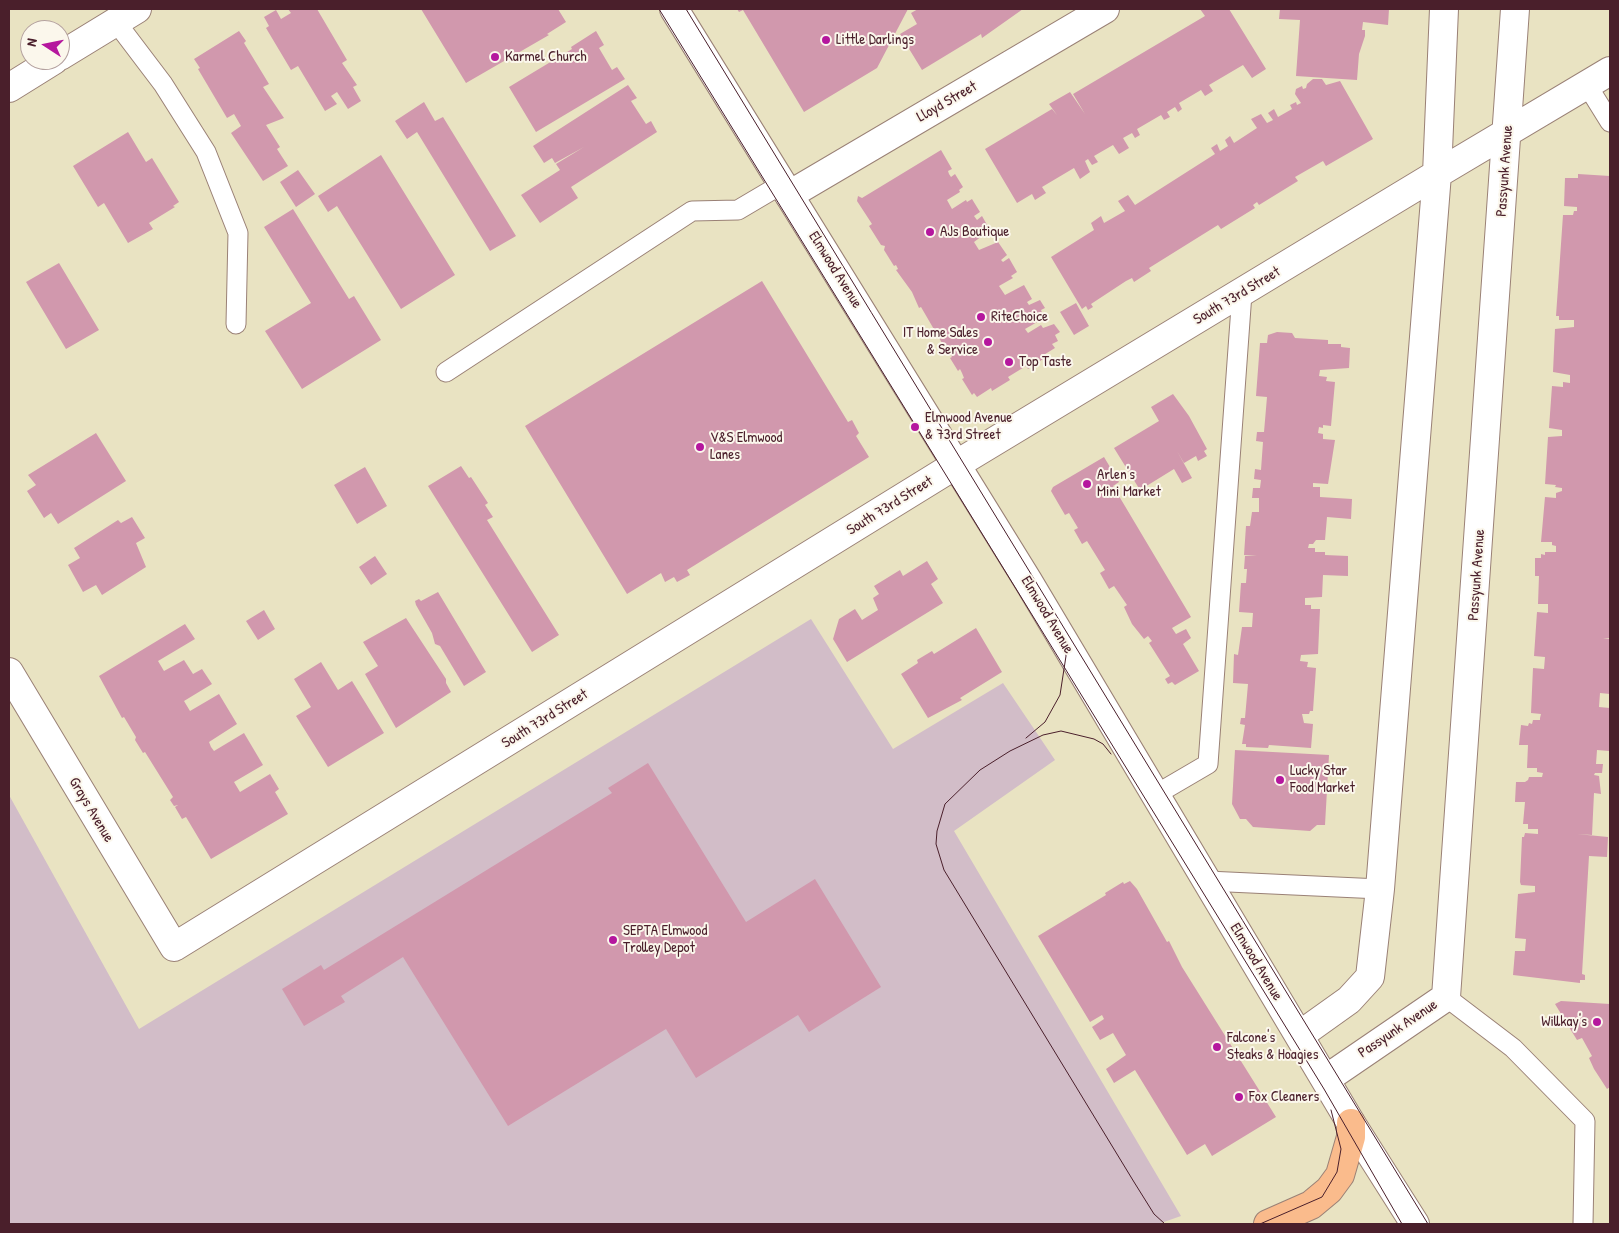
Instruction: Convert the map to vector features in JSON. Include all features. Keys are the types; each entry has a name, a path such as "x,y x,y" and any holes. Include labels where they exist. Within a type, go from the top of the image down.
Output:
{"main road":[{"path":"1268,1224 1311,1205 1329,1190 1340,1175 1351,1137 1351,1122"}],"street":[{"name":"Elmwood Avenue","path":"674,9 955,466 1028,581 1351,1122 1415,1224"},
{"name":"Lloyd Street","path":"785,189 1105,9"},
{"path":"1300,1034 1349,1000 1370,977 1380,889 1437,174 1444,9"},
{"name":"Passyunk Avenue","path":"1326,1079 1446,997 1508,131 1515,9"},
{"path":"70,50 127,15"},
{"path":"9,88 38,70"},
{"name":"South 73rd Street","path":"174,947 955,466 1242,294 1508,131 1599,78"},
{"name":"Grays Avenue","path":"9,672 174,947"}],"lane":[{"path":"127,15 163,84 206,152 238,233 236,324"},
{"path":"1599,78 1610,122"},
{"path":"446,372 692,211 738,210 785,189"},
{"path":"1155,794 1208,764 1242,294"},
{"path":"1207,881 1380,889"},
{"path":"1446,997 1513,1048 1585,1120 1583,1224"}],"shaded area":[{"name":"SEPTA Elmwood Trolley Depot","path":"811,619 893,749 1003,683 1055,760 954,831 1181,1216 1158,1224 9,1224 9,795 139,1029"}],"building":[{"path":"288,9 317,9 347,60 342,63 357,85 353,87 361,101 348,109 337,92 331,96 337,104 325,111 298,66 291,70 266,28 269,26 264,17 276,10 281,19 291,13"},
{"path":"421,9 558,9 566,22 547,34 549,35 466,83"},
{"name":"Little Darlings","path":"737,9 908,9 877,68 804,112 743,10 739,12"},
{"path":"918,9 1023,9 982,38 981,34 922,70 900,34 917,24 911,13"},
{"path":"1200,9 1229,9 1266,69 1252,78 1243,65 1209,85 1213,91 1205,96 1201,90 1179,103 1182,109 1178,112 1175,107 1167,112 1170,117 1164,120 1161,115 1137,129 1140,135 1135,138 1132,133 1123,138 1129,148 1119,154 1113,145 1094,156 1098,162 1092,165 1088,159 1085,161 1090,172 1080,179 1074,168 1042,187 1046,193 1035,200 1032,194 1017,203 985,149 1052,109 1057,115 1049,104 1070,92 1085,114 1073,94 1205,16"},
{"path":"1280,9 1389,9 1388,25 1363,22 1362,30 1365,30 1365,36 1359,54 1357,80 1296,76 1300,20 1279,19"},
{"path":"239,31 246,41 244,43 269,84 263,87 284,118 266,125 280,147 277,149 288,166 263,181 231,133 241,126 234,114 227,118 194,59"},
{"path":"596,31 604,45 599,48 612,70 617,67 625,79 536,132 509,87 572,49 571,47"},
{"path":"1313,79 1322,79 1326,85 1340,81 1373,139 1326,166 1323,161 1295,177 1298,181 1259,205 1257,202 1253,205 1255,208 1221,229 1218,225 1149,268 1151,271 1134,282 1132,278 1126,281 1091,304 1093,307 1088,310 1086,306 1082,309 1051,257 1094,230 1091,223 1101,216 1104,223 1125,211 1118,201 1128,195 1135,205 1215,154 1211,148 1217,144 1220,151 1228,146 1225,140 1230,136 1234,143 1257,128 1251,119 1261,114 1267,123 1273,120 1268,113 1274,109 1278,117 1292,109 1290,105 1296,102 1297,105 1301,103 1295,94 1296,89 1302,86 1303,89 1306,88 1307,84"},
{"path":"628,85 637,98 631,101 646,124 651,121 657,132 571,187 578,198 540,223 521,195 560,170 556,164 584,147 555,163 552,158 544,163 533,146"},
{"path":"424,102 435,121 443,117 516,236 490,251 417,132 407,139 395,121"},
{"path":"128,132 146,162 152,158 179,202 173,206 175,207 149,223 153,229 128,243 104,203 98,207 73,166"},
{"path":"941,150 952,169 948,171 949,174 951,177 955,174 963,187 959,190 960,192 947,200 952,209 966,200 967,202 972,199 980,212 974,216 977,220 982,216 990,230 974,242 979,250 998,242 1007,255 1001,260 1003,262 1009,258 1017,272 1011,276 1013,278 999,286 1005,295 1024,285 1032,299 1027,302 1029,305 1040,300 1045,308 1041,310 1043,315 1037,319 1039,321 1025,329 1028,333 1041,325 1043,328 1054,324 1060,332 1055,335 1058,341 1052,344 1055,348 1042,356 1043,359 1028,369 1026,366 1008,377 1010,380 992,391 991,388 977,397 974,393 972,395 962,379 964,378 960,369 958,371 950,358 952,357 921,307 919,308 912,292 896,270 898,269 896,265 894,266 884,250 885,246 881,245 869,226 872,224 857,201 858,196 862,198"},
{"path":"381,155 455,275 401,309 337,206 328,212 318,196"},
{"path":"298,170 315,194 296,207 280,182"},
{"path":"1578,174 1610,176 1610,638 1603,639 1610,639 1610,694 1600,693 1599,707 1610,708 1610,734 1609,751 1597,750 1596,764 1603,764 1602,773 1595,773 1594,775 1599,776 1601,794 1594,793 1592,835 1577,834 1608,837 1607,857 1589,856 1582,974 1585,975 1585,980 1580,980 1580,983 1513,975 1515,951 1525,951 1526,939 1515,938 1518,894 1535,892 1535,886 1521,885 1520,882 1522,837 1524,837 1525,833 1538,834 1538,829 1528,829 1528,824 1523,824 1525,802 1515,802 1516,782 1525,782 1529,777 1542,777 1543,773 1537,772 1537,768 1527,768 1528,745 1519,745 1521,725 1528,726 1529,723 1532,724 1533,720 1540,720 1541,714 1531,713 1533,668 1544,669 1545,657 1534,656 1537,612 1548,613 1548,604 1538,604 1539,576 1535,576 1535,558 1541,558 1541,554 1545,555 1545,552 1556,552 1556,546 1552,545 1552,542 1541,542 1545,497 1556,498 1556,493 1562,491 1562,488 1555,487 1556,485 1545,484 1548,437 1562,436 1562,430 1549,428 1552,386 1563,387 1563,382 1570,383 1570,375 1553,372 1555,329 1574,327 1574,320 1559,320 1559,316 1556,316 1563,215 1573,215 1574,211 1577,211 1577,207 1564,206 1565,178 1578,178"},
{"path":"293,209 349,299 354,296 381,340 302,389 265,331 311,303 264,227"},
{"path":"59,263 99,330 66,349 26,282"},
{"name":"V&S Elmwood Lanes","path":"762,281 848,422 852,420 859,433 856,436 869,457 687,570 690,575 677,582 674,577 665,582 661,573 627,594 525,426"},
{"path":"1076,303 1089,326 1074,335 1060,312"},
{"path":"1277,332 1292,333 1295,338 1328,340 1328,344 1341,344 1341,347 1350,348 1349,368 1320,370 1319,376 1327,377 1326,381 1335,382 1331,426 1323,425 1323,428 1319,427 1318,433 1323,434 1323,439 1335,440 1328,484 1313,483 1313,487 1320,487 1320,497 1352,499 1351,519 1327,517 1325,540 1316,540 1313,544 1309,544 1308,548 1315,548 1315,552 1325,552 1325,555 1348,556 1348,576 1323,575 1322,597 1305,598 1305,605 1311,605 1311,609 1320,609 1318,654 1301,655 1300,661 1308,662 1307,667 1316,668 1313,711 1310,711 1309,714 1302,714 1304,723 1313,724 1311,748 1269,745 1268,748 1246,747 1246,744 1242,744 1245,725 1240,724 1241,718 1245,718 1248,684 1233,683 1234,654 1238,655 1242,627 1252,627 1253,613 1239,612 1241,583 1246,583 1247,569 1244,569 1245,556 1257,556 1244,555 1246,526 1250,526 1252,512 1259,512 1259,498 1252,498 1253,488 1260,488 1261,480 1254,479 1255,469 1261,470 1263,442 1256,441 1257,432 1264,432 1267,397 1256,396 1260,343 1267,343 1268,335"},
{"path":"1173,394 1189,416 1207,449 1204,451 1207,456 1198,461 1196,456 1184,463 1177,451 1192,478 1182,483 1174,469 1140,490 1114,448 1159,421 1151,407"},
{"path":"96,433 126,481 58,524 51,513 44,518 27,491 36,485 28,475"},
{"path":"1104,457 1119,482 1113,486 1191,617 1172,628 1176,634 1186,629 1191,638 1183,644 1199,671 1175,685 1172,682 1168,684 1165,679 1170,676 1149,643 1152,641 1148,636 1144,639 1132,624 1124,607 1127,605 1114,586 1109,589 1100,573 1105,570 1087,541 1082,544 1074,530 1078,528 1069,513 1065,515 1051,491 1053,487"},
{"path":"461,466 469,478 471,477 488,503 485,505 493,517 487,520 559,635 532,652 428,486"},
{"path":"365,467 387,506 357,524 334,485"},
{"path":"132,517 145,538 136,543 146,567 102,595 96,585 83,592 68,565 80,558 74,548 118,520 121,523"},
{"path":"375,556 387,574 371,585 359,567"},
{"path":"927,561 938,579 931,584 943,603 847,662 833,639 839,619 855,609 862,620 878,610 873,598 879,594 874,586 900,570 903,576"},
{"path":"438,592 486,672 464,686 440,646 435,644 432,633 416,605 415,601 419,599 421,601"},
{"path":"264,610 275,629 258,640 246,621"},
{"path":"406,618 446,679 451,692 396,728 365,674 378,666 363,642"},
{"path":"185,624 195,639 158,661 164,671 184,660 193,674 202,669 212,684 184,701 190,711 219,694 237,724 209,742 211,747 214,751 244,733 263,765 234,782 240,792 270,774 279,789 275,792 288,814 211,859 186,817 182,819 175,807 178,805 174,806 170,800 173,797 145,752 143,753 135,740 136,737 124,717 122,718 99,676"},
{"path":"976,628 1002,672 960,698 962,700 928,718 901,674 918,663 917,660 932,651 934,654"},
{"path":"321,662 338,690 352,681 384,733 328,767 296,716 311,707 294,679"},
{"name":"Lucky Star Food Market","path":"1235,750 1329,755 1325,825 1317,825 1310,831 1253,827 1246,819 1240,819 1232,804"},
{"name":"SEPTA Elmwood Trolley Depot","path":"648,763 746,922 815,879 881,987 809,1032 798,1015 696,1078 666,1029 508,1126 403,957 341,996 345,1002 304,1026 282,989 321,965 324,970 612,793 608,788"},
{"path":"1130,881 1137,889 1167,942 1169,941 1182,967 1276,1117 1212,1156 1205,1144 1187,1155 1135,1070 1114,1083 1106,1069 1126,1055 1113,1033 1100,1040 1092,1027 1104,1019 1102,1015 1090,1022 1038,936 1106,895 1105,893 1123,882 1124,884"},
{"path":"1561,1001 1610,1004 1610,1087 1607,1089 1594,1069 1589,1058 1592,1056 1582,1038 1577,1040 1555,1004"}],"tram line":[{"path":"659,9 1324,1089 1402,1224"},
{"path":"686,9 1428,1224"},
{"path":"1026,738 1045,722 1060,695 1066,656 1065,644 1060,633"},
{"path":"1111,754 1103,744 1094,739 1061,731 1043,735 1010,751 980,770 945,804 937,831 936,844 944,870 1134,1182 1154,1214 1165,1224"},
{"path":"1260,1224 1322,1197 1337,1172 1341,1149 1331,1110"}],"place":[{"name":"Little Darlings","path":"826,40"},
{"name":"Karmel Church","path":"495,57"},
{"name":"AJs Boutique","path":"930,232"},
{"name":"RiteChoice","path":"981,317"},
{"name":"IT Home Sales & Service","path":"988,342"},
{"name":"Top Taste","path":"1009,362"},
{"name":"Elmwood Avenue & 73rd Street","path":"915,427"},
{"name":"V&S Elmwood Lanes","path":"700,447"},
{"name":"Arlen's Mini Market","path":"1087,484"},
{"name":"Lucky Star Food Market","path":"1280,780"},
{"name":"SEPTA Elmwood Trolley Depot","path":"613,940"},
{"name":"Willkay's","path":"1597,1022"},
{"name":"Falcone's Steaks & Hoagies","path":"1217,1047"},
{"name":"Fox Cleaners","path":"1239,1097"}]}
